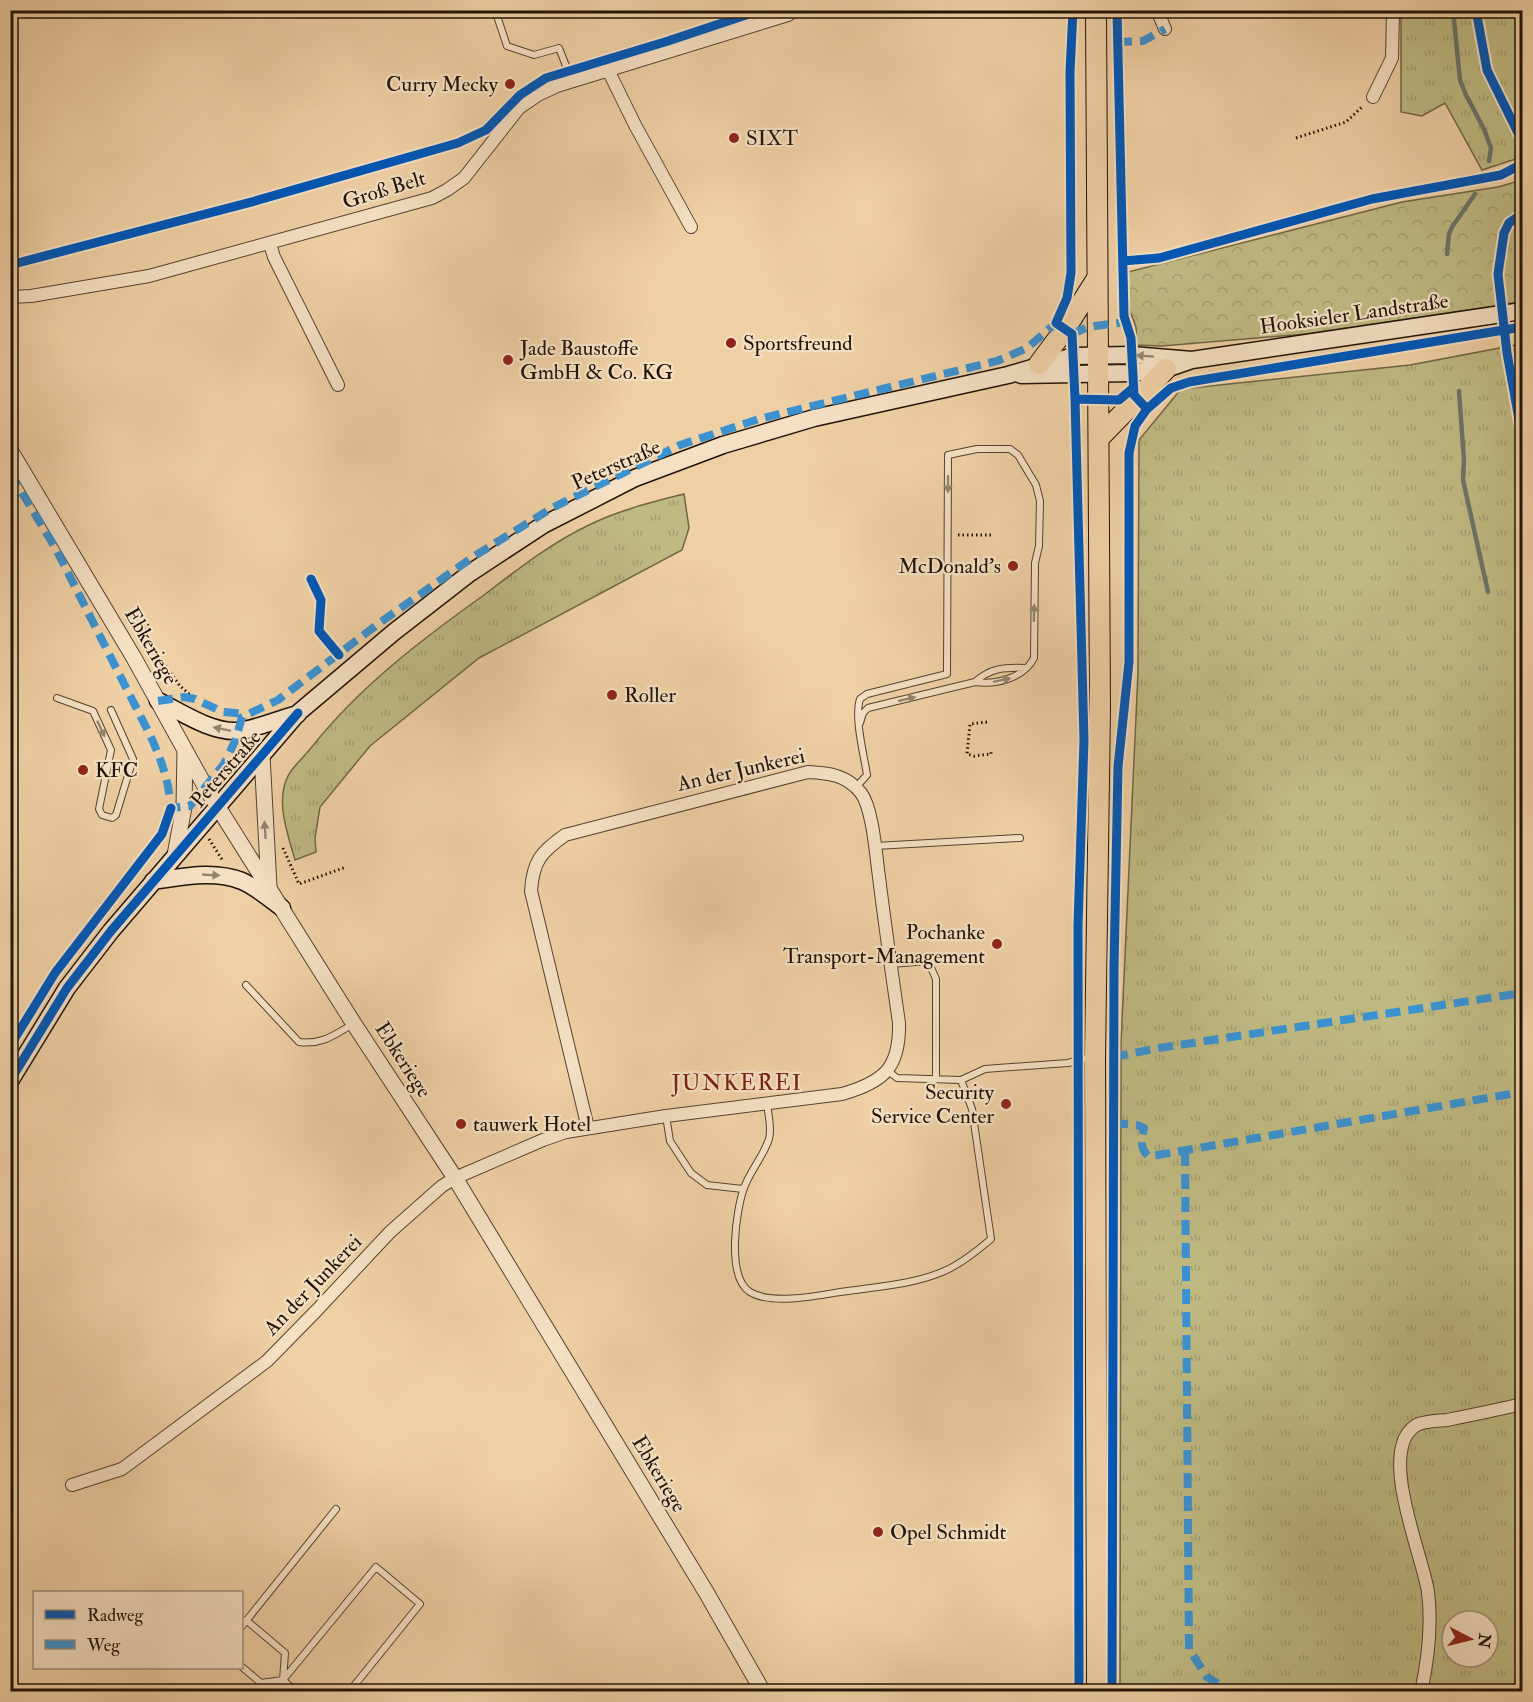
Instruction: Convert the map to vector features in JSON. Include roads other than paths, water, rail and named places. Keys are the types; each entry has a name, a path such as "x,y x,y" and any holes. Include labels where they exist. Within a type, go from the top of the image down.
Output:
{"main road":[{"path":"1096,10 1096,280 1100,438 1100,743 1095,1057 1096,1692"},
{"path":"1039,364 1065,329 1096,280"},
{"name":"Hooksieler Landstraße","path":"1098,364 1192,360 1522,311"},
{"name":"Peterstraße","path":"10,1081 67,988 153,881 298,713 394,632 470,573 543,525 635,478 723,445 814,418 1008,375 1039,364 1074,356 1098,364"},
{"name":"Hooksieler Landstraße","path":"1098,364 1132,373 1166,369 1192,360"},
{"name":"Peterstraße","path":"1008,375 1064,375 1098,364"},
{"path":"1100,438 1166,369"},
{"path":"158,701 224,730 238,731 298,713"},
{"path":"153,881 205,874 223,876 244,882 282,908"}],"street":[{"name":"Groß Belt","path":"10,297 31,296 149,276 432,198 464,178 519,108 538,95 557,86 788,15 795,10"},
{"path":"1157,10 1165,29"},
{"path":"1373,97 1392,58 1393,10"},
{"path":"608,70 635,125 691,227"},
{"path":"270,244 274,257 338,385"},
{"name":"Groß Belt","path":"10,305 31,296"},
{"name":"Ebkeriege","path":"10,450 158,701 184,750 354,1024 455,1178 718,1612 763,1692"},
{"path":"175,855 184,807 184,750"},
{"path":"262,755 269,889"},
{"name":"An der Junkerei","path":"72,1485 122,1469 267,1361 390,1232 442,1186 455,1178 543,1140 588,1128 767,1102 842,1094 866,1087 877,1080 887,1070 899,1044 899,1023 867,806 856,787 831,773 808,772 565,835 539,856 532,873 531,891 588,1128"},
{"path":"1421,1692 1429,1629 1428,1591 1402,1494 1401,1464 1404,1440 1416,1425 1522,1404"}],"lane":[{"path":"495,10 507,46 534,55 559,48 572,82"},
{"path":"856,787 867,775 860,723 858,704 860,699 867,694 947,674 948,455 992,448 1010,449 1018,454 1036,485 1040,501 1039,546 1035,563 1034,658 1030,665 1014,678 985,684 975,682 868,708 863,713 860,723"},
{"path":"975,682 985,674 1006,667 1026,668"},
{"path":"57,698 93,711 111,750 99,809 102,815 112,819 116,815 133,759 111,710"},
{"path":"874,846 1020,838"},
{"path":"891,964 928,961 936,979 936,1079"},
{"path":"246,985 299,1042 322,1041 354,1024"},
{"path":"887,1070 897,1078 961,1080 985,1069 1060,1064 1095,1057"},
{"path":"767,1102 769,1137 743,1190 734,1240 736,1262 741,1278 749,1291 770,1298 813,1296 921,1280 945,1271 980,1249 991,1239 972,1110 961,1080"},
{"path":"666,1116 670,1141 691,1173 707,1185 743,1190"},
{"path":"243,1624 336,1509"},
{"path":"273,1692 376,1567 420,1604 349,1692"},
{"path":"246,1620 285,1653 283,1680"},
{"path":"243,1668 261,1683 283,1680"},
{"path":"283,1680 296,1692"}],"waterway":[{"path":"1453,10 1460,80 1491,148 1489,161"},
{"path":"1447,254 1452,227 1475,194"},
{"path":"1459,391 1464,460 1463,480 1488,592"}],"place":[{"name":"Curry Mecky","path":"510,84"},
{"name":"SIXT","path":"734,138"},
{"name":"Sportsfreund","path":"731,343"},
{"name":"Jade Baustoffe GmbH & Co. KG","path":"508,360"},
{"name":"McDonald's","path":"1013,566"},
{"name":"Roller","path":"612,695"},
{"name":"KFC","path":"83,770"},
{"name":"Pochanke Transport-Management","path":"997,944"},
{"name":"Security Service Center","path":"1006,1104"},
{"name":"tauwerk Hotel","path":"461,1124"},
{"name":"Opel Schmidt","path":"878,1532"}],"district":[{"name":"JUNKEREI","path":"737,1083"}]}
